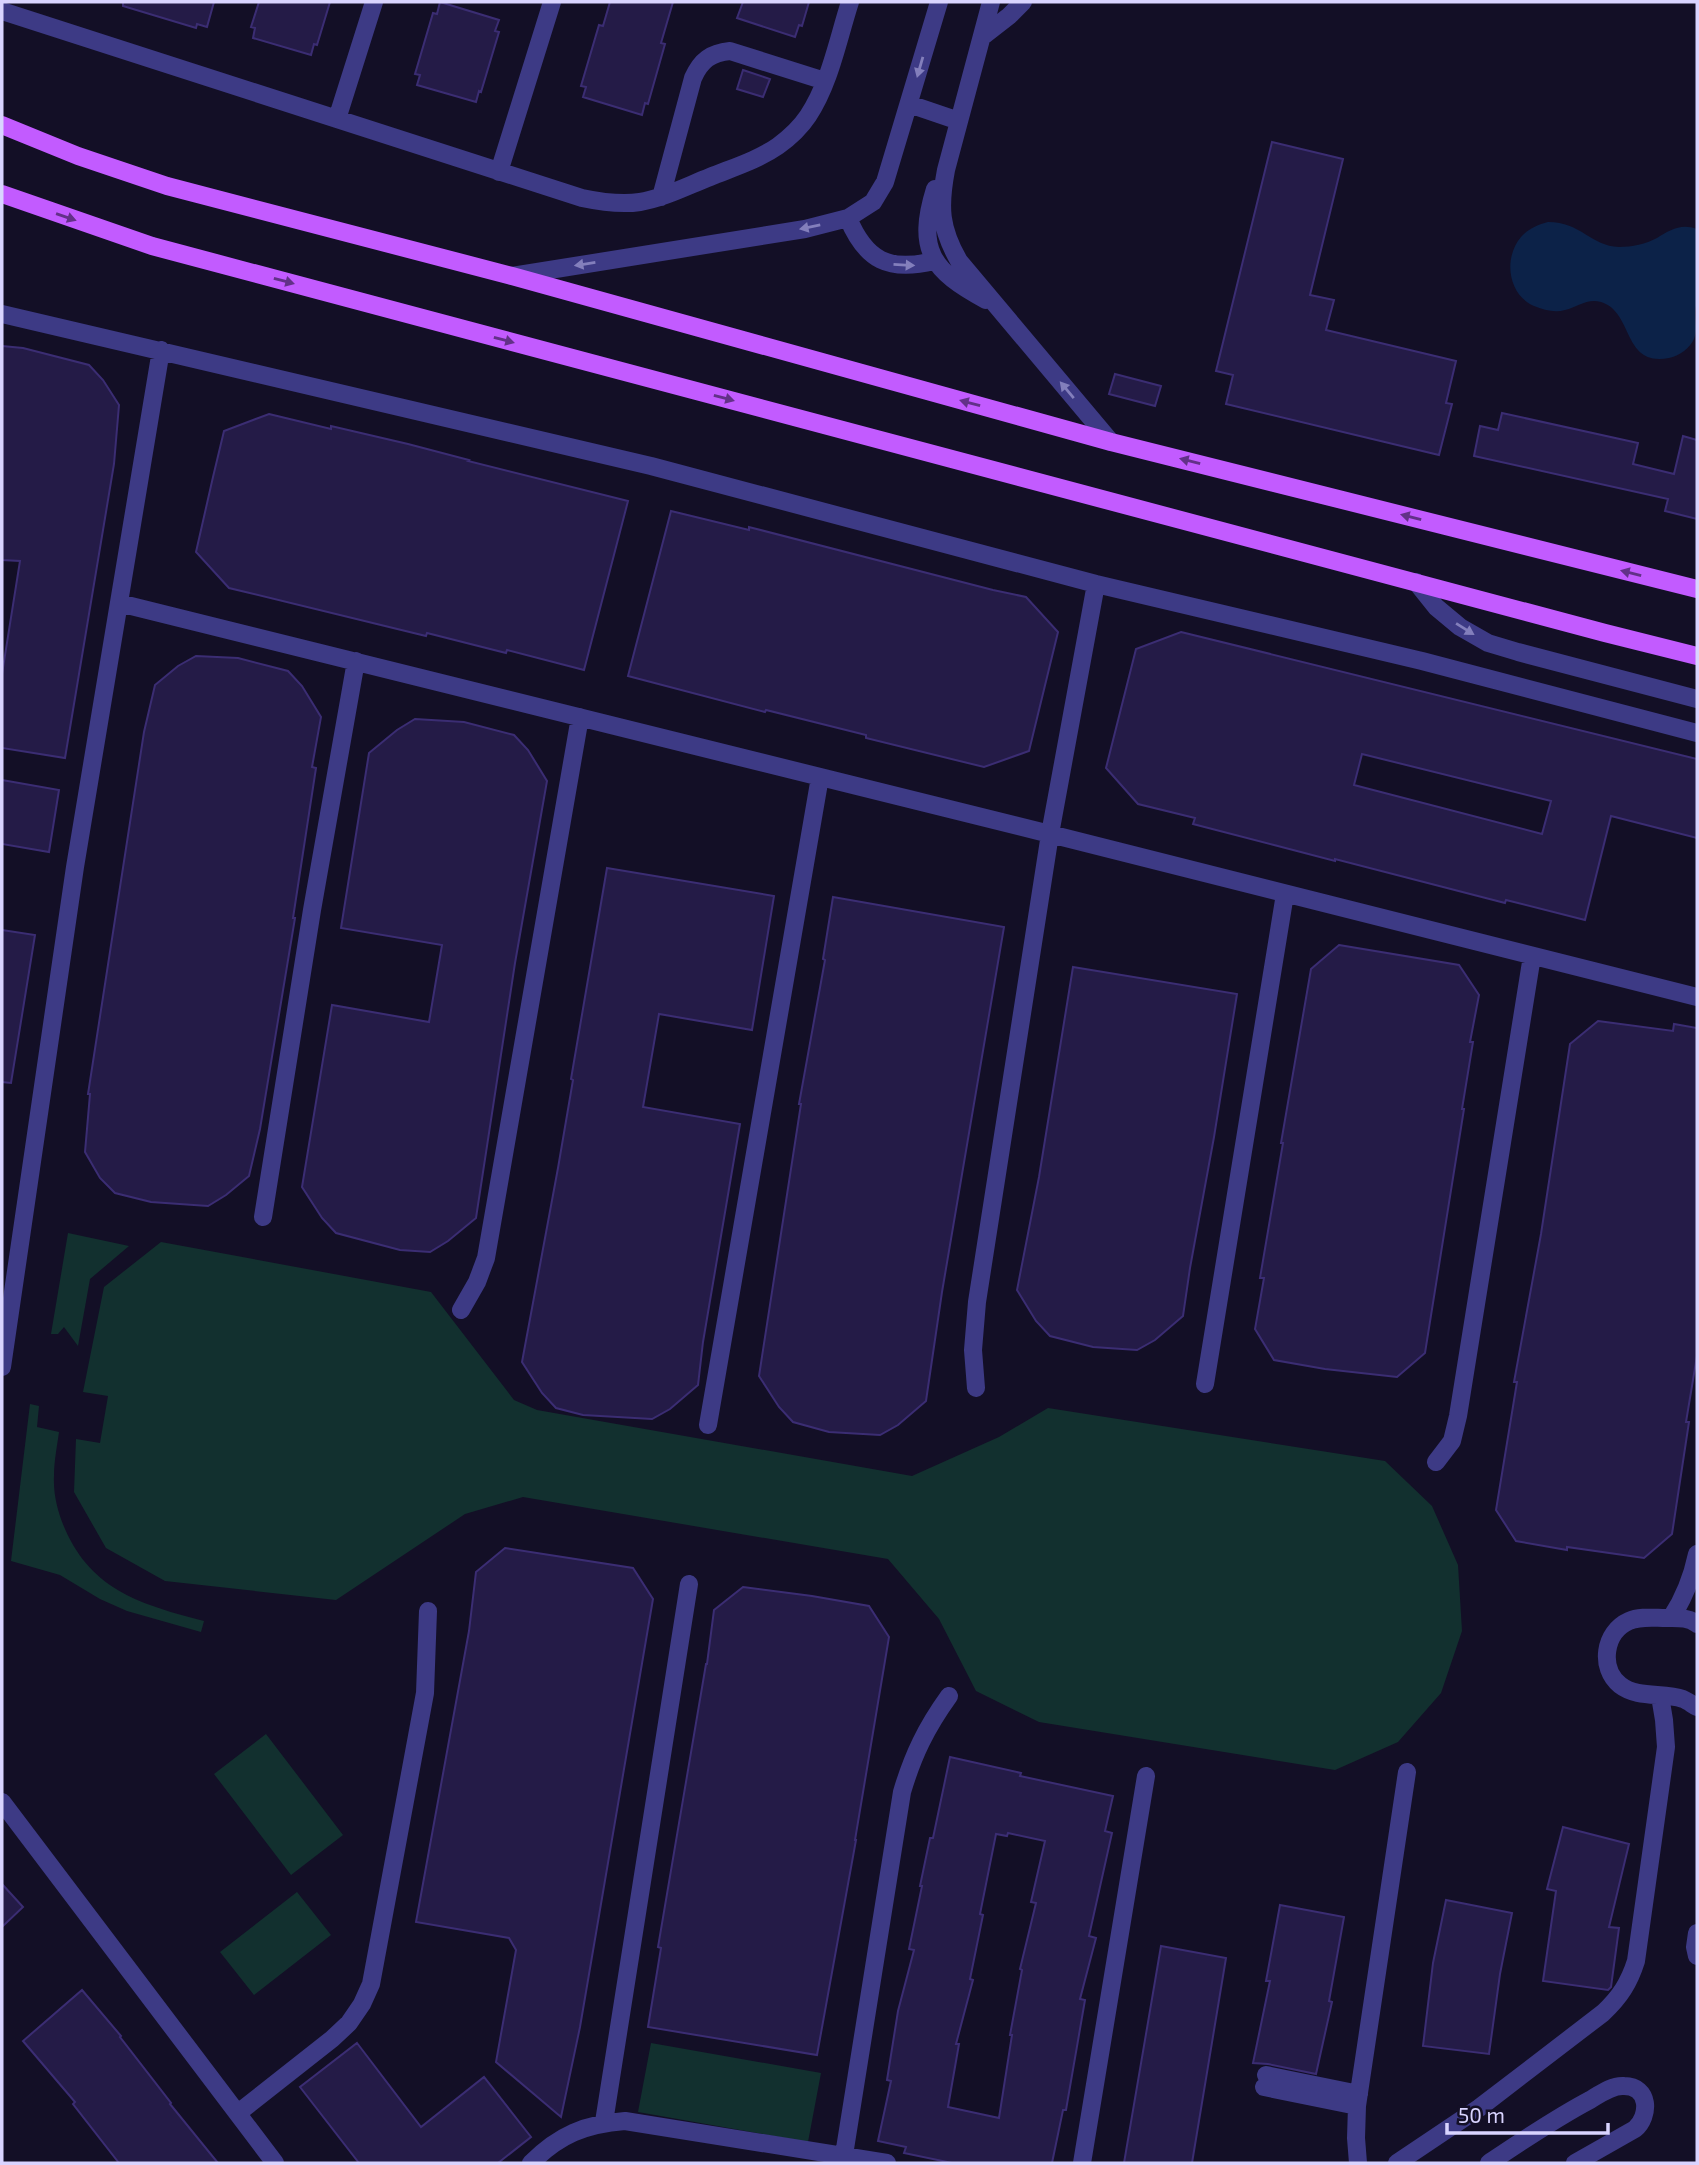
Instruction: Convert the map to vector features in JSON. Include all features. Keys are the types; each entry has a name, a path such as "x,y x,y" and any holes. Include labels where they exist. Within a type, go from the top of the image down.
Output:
{"main road":[{"path":"2,125 78,156 167,186 512,276 1111,442 1697,590"},
{"path":"2,194 152,246 1697,656"}],"street":[{"path":"337,120 374,2"},
{"path":"499,172 552,2"},
{"path":"2,11 499,172 601,202 641,202 757,158 776,148 793,134 818,100 850,2"},
{"path":"512,276 805,229 848,218 873,202 885,182 939,2"},
{"path":"991,2 946,170 942,216 949,244 959,261 994,304 1111,442"},
{"path":"982,37 1023,2"},
{"path":"660,197 693,78 698,67 707,58 718,52 730,51 825,81"},
{"path":"909,104 958,121"},
{"path":"946,170 934,192 929,213 929,250 934,261 947,276 994,304"},
{"path":"848,218 857,239 881,259 891,264 913,266 934,261"},
{"path":"2,314 651,466 1096,584 1422,661 1697,733"},
{"path":"2,1358 75,867 161,350"},
{"path":"1416,582 1436,607 1488,643 1697,699"},
{"path":"976,1388 973,1350 977,1302 1051,834 1096,584"},
{"path":"119,603 1697,997"},
{"path":"263,1217 312,910 356,661"},
{"path":"461,1310 477,1282 486,1258 580,717"},
{"path":"708,1425 820,777"},
{"path":"1205,1384 1285,894"},
{"path":"1436,1462 1452,1441 1458,1416 1532,957"},
{"path":"1671,1618 1682,1601 1697,1554"},
{"path":"604,2122 689,1584"},
{"path":"237,2113 340,2031 362,2004 371,1984 425,1693 428,1611"},
{"path":"1693,1700 1628,1689 1619,1684 1612,1675 1606,1655 1613,1635 1628,1621 1639,1618 1695,1619"},
{"path":"844,2155 902,1792 912,1758 928,1726 949,1696"},
{"path":"1397,2163 1479,2108 1603,2013 1619,1999 1630,1981 1636,1961 1667,1747 1660,1696"},
{"path":"1359,2163 1356,2138 1358,2100 1407,1772"},
{"path":"1082,2163 1146,1776"},
{"path":"2,1802 275,2163"},
{"path":"1697,1933 1697,1956"},
{"path":"1265,2081 1358,2100"},
{"path":"1489,2163 1559,2116 1612,2088 1627,2086 1637,2089 1644,2097 1646,2107 1642,2122 1635,2129 1575,2163"},
{"path":"531,2163 546,2148 584,2127 625,2121 887,2163"}],"green space":[{"path":"68,1233 129,1246 90,1279 78,1346 64,1327 58,1334 51,1334"},
{"path":"161,1242 431,1292 514,1400 537,1410 912,1476 999,1437 1048,1408 1385,1461 1432,1506 1458,1565 1462,1631 1441,1693 1398,1742 1335,1770 1039,1722 976,1691 939,1619 888,1559 523,1497 465,1514 336,1600 165,1581 106,1548 74,1492 76,1439 100,1443 108,1396 83,1392 104,1287"},
{"path":"30,1404 39,1406 37,1427 59,1432 54,1470 55,1496 62,1523 76,1550 105,1581 122,1592 160,1609 204,1621 201,1632 127,1611 100,1599 60,1575 11,1561"},
{"path":"266,1734 343,1835 291,1875 214,1774"},
{"path":"297,1892 331,1935 254,1995 220,1952"},
{"path":"651,2043 821,2073 808,2142 638,2112"}],"water":[{"path":"1548,222 1569,226 1601,243 1619,247 1644,243 1681,227 1697,229 1696,330 1690,345 1673,357 1654,359 1636,347 1619,316 1601,302 1587,302 1570,309 1550,311 1525,301 1518,294 1511,275 1512,255 1524,234"}],"building":[{"path":"123,2 214,2 207,27 197,24 196,28 123,6"},
{"path":"259,2 330,2 317,45 314,44 311,55 253,38 255,28 251,27"},
{"path":"440,2 499,20 495,31 499,32 476,102 417,85 420,75 415,74 433,13 437,14"},
{"path":"610,2 673,2 661,43 665,44 648,104 645,103 642,115 583,97 586,87 581,86 599,25 603,26"},
{"path":"743,2 809,2 802,26 799,25 795,37 737,18"},
{"path":"743,70 770,79 763,97 737,89"},
{"path":"1272,142 1343,159 1310,295 1334,300 1326,330 1456,361 1446,403 1452,404 1439,455 1226,404 1233,375 1216,371"},
{"path":"2,346 23,348 89,365 103,380 119,405 114,464 65,758 2,748 2,674 20,561 2,560"},
{"path":"1115,374 1161,386 1155,406 1109,394"},
{"path":"1502,413 1638,443 1633,464 1674,474 1683,436 1697,440 1697,519 1665,511 1668,499 1474,456 1480,426 1498,430"},
{"path":"269,414 408,444 628,501 584,670 507,650 506,653 427,633 426,636 229,588 196,552 213,477 224,431"},
{"path":"671,511 749,530 749,527 1026,597 1058,632 1029,751 984,767 628,676"},
{"path":"1181,632 1697,759 1697,838 1611,816 1585,920 1506,900 1505,903 1193,824 1195,818 1138,804 1106,768 1136,649","holes":["1362,754 1551,801 1542,834 1354,785"]},
{"path":"196,656 238,658 288,671 302,686 321,717 312,767 316,768 295,918 260,1129 249,1176 208,1206 151,1202 115,1193 100,1178 85,1152 88,1094 144,732 155,685 178,666"},
{"path":"415,719 464,722 514,735 528,750 547,781 515,963 476,1218 430,1252 400,1250 336,1233 322,1218 302,1187 332,1005 429,1022 442,945 341,928 369,753"},
{"path":"2,780 59,790 49,852 2,844"},
{"path":"607,868 774,896 752,1030 659,1014 643,1107 740,1124 698,1385 670,1409 652,1419 583,1415 556,1408 542,1393 522,1362 558,1168"},
{"path":"833,897 1004,927 926,1401 898,1425 880,1435 829,1432 793,1422 779,1407 759,1376"},
{"path":"2,930 35,935 11,1083 2,1082"},
{"path":"1339,945 1459,965 1479,995 1470,1042 1473,1042 1464,1109 1425,1353 1397,1377 1274,1360 1255,1329 1264,1278 1260,1278 1281,1143 1311,969"},
{"path":"1073,967 1237,994 1183,1316 1155,1340 1137,1350 1093,1347 1050,1336 1036,1321 1017,1290 1039,1177"},
{"path":"1598,1021 1673,1031 1674,1024 1697,1028 1697,1356 1672,1534 1644,1558 1567,1547 1567,1550 1516,1541 1496,1510 1517,1382 1514,1382 1541,1234 1570,1044"},
{"path":"505,1548 633,1568 653,1599 580,2027 561,2117 496,2062 516,1950 509,1938 416,1922 469,1631 476,1572"},
{"path":"743,1587 869,1606 889,1637 817,2055 648,2027 661,1948 658,1947 714,1610"},
{"path":"950,1757 1021,1773 1020,1776 1113,1796 1105,1831 1112,1833 1089,1936 1096,1938 1080,1999 1085,2000 1066,2110 1063,2110 1052,2163 952,2163 904,2153 906,2147 878,2141 891,2081 887,2080 898,2011 914,1950 909,1949 920,1886 930,1838 933,1838","holes":["1008,1833 1045,1841 1031,1902 1036,1903 1020,1969 1022,1970 999,2118 948,2107 959,2044 956,2044 973,1980 970,1979 983,1915 980,1914 996,1834 1007,1836"]},
{"path":"1563,1827 1629,1844 1609,1927 1619,1928 1611,1987 1608,1990 1543,1981 1556,1891 1547,1889"},
{"path":"2,1884 23,1907 2,1927"},
{"path":"1446,1900 1512,1913 1489,2054 1423,2046 1433,1963"},
{"path":"1280,1905 1344,1917 1329,2001 1332,2002 1316,2074 1253,2063 1270,1981 1266,1981"},
{"path":"1161,1946 1226,1958 1192,2163 1124,2163"},
{"path":"82,1990 121,2036 170,2104 218,2163 119,2163 73,2104 75,2102 23,2041"},
{"path":"357,2043 421,2127 484,2077 531,2137 498,2163 359,2163 300,2087"}]}
